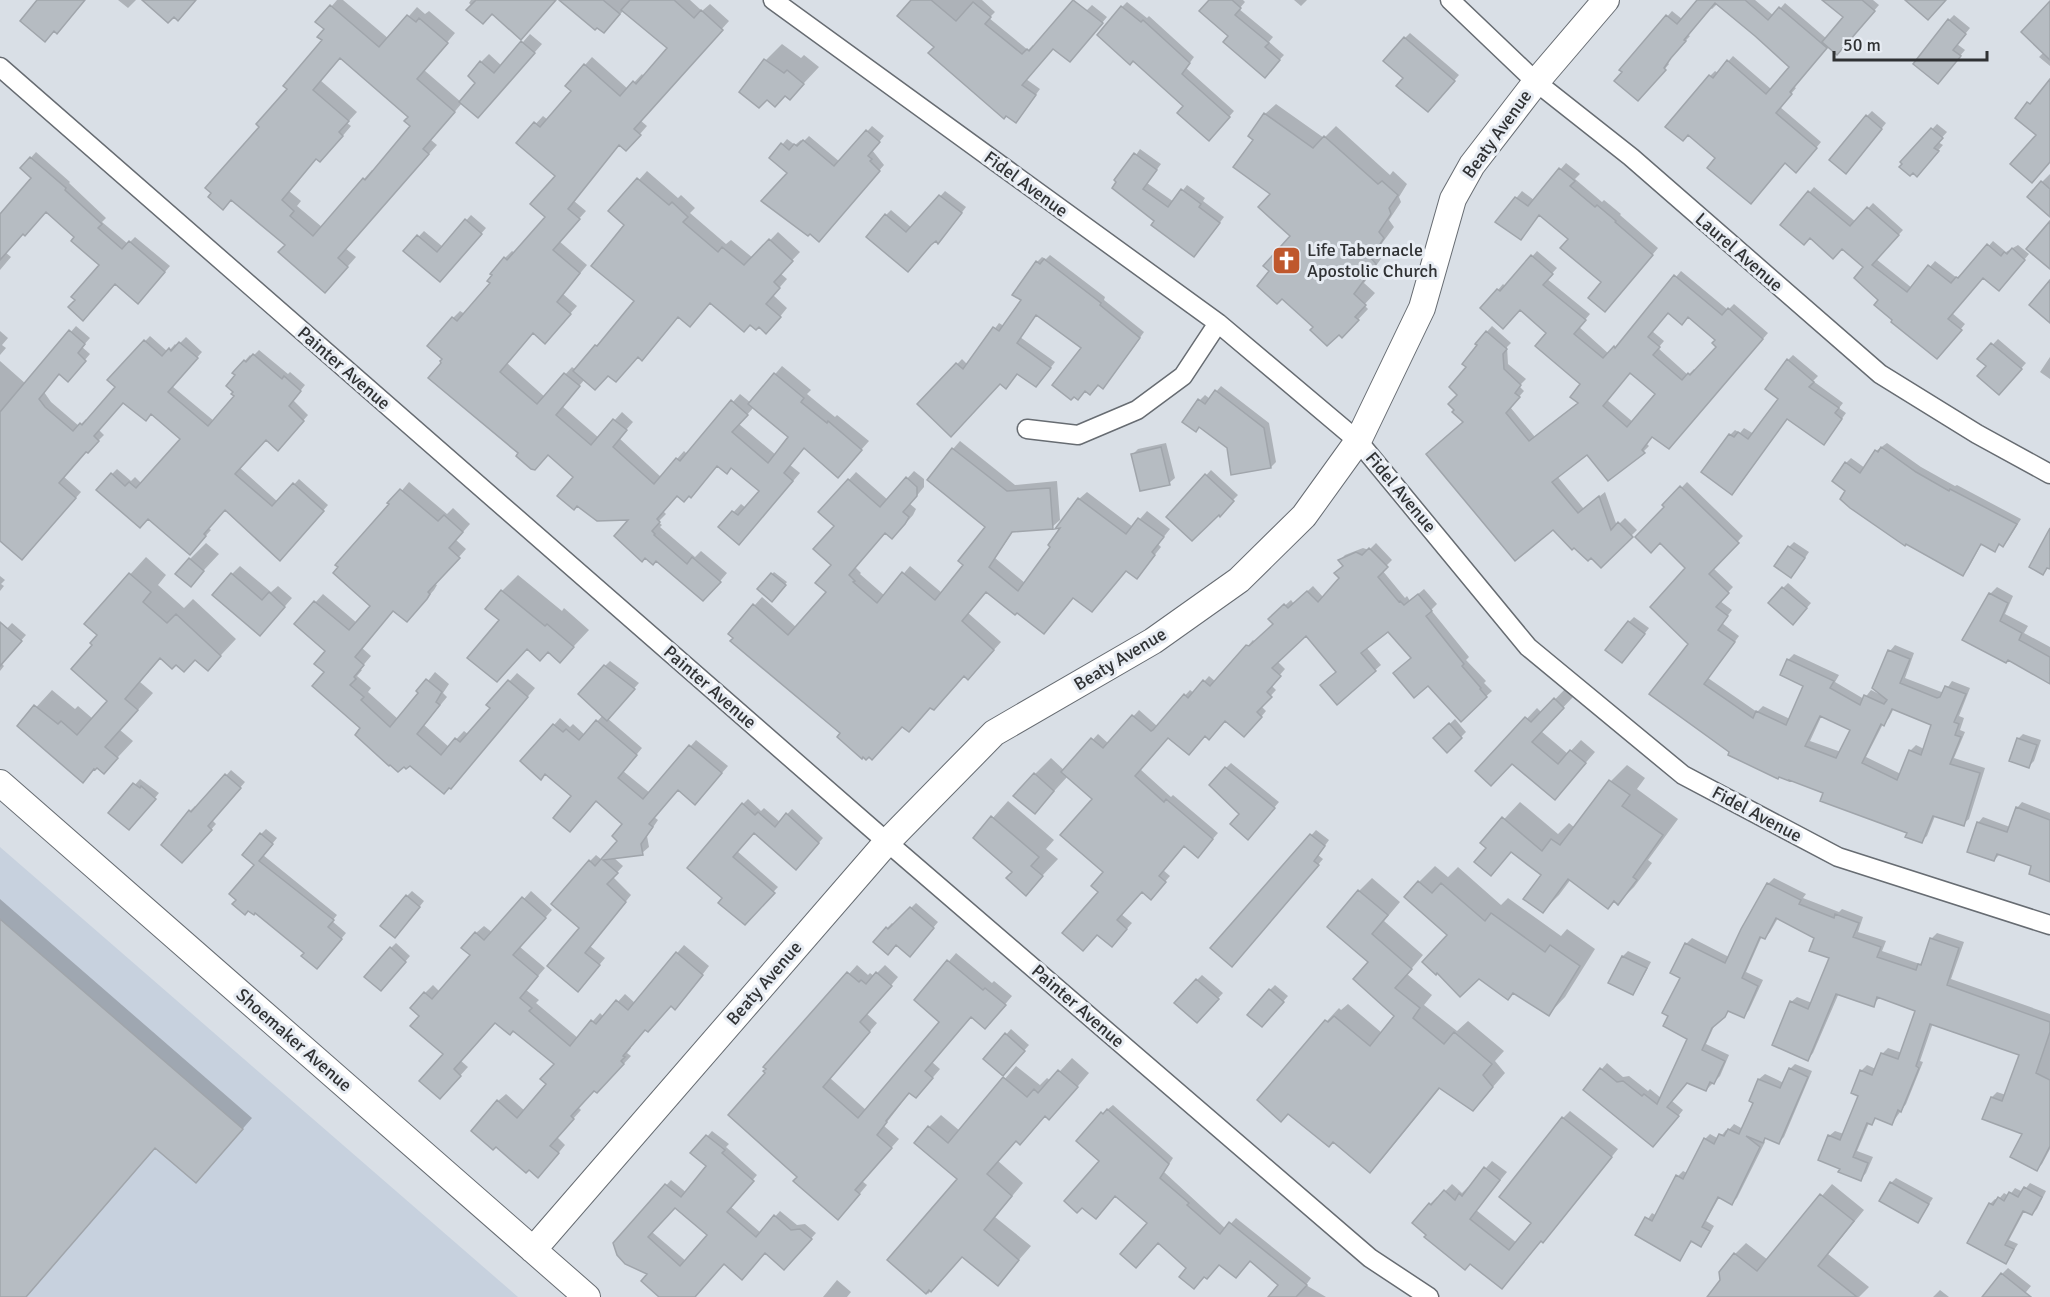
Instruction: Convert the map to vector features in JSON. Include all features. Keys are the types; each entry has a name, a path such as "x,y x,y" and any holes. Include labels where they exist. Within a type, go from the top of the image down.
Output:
{"street":[{"name":"Fidel Avenue","path":"773,0 1218,323 1358,441 1528,647 1683,775 1838,857 2050,925"},
{"name":"Laurel Avenue","path":"1450,0 1536,82 1631,157 1880,374 1977,434 2050,474"},
{"name":"Beaty Avenue","path":"533,1250 887,842 994,733 1153,641 1239,580 1304,516 1358,441 1422,308 1453,199 1472,165 1536,82 1606,0"},
{"name":"Painter Avenue","path":"0,67 887,842 1370,1258 1429,1297"},
{"path":"1027,429 1078,435 1137,410 1183,376 1218,323"},
{"name":"Shoemaker Avenue","path":"0,783 587,1297"}],"shaded area":[{"path":"0,847 518,1297 0,1297"}],"building":[{"path":"37,0 85,0 57,34 54,31 45,42 20,21"},
{"path":"142,0 196,0 178,21 174,17 168,23"},
{"path":"476,0 556,0 521,40 492,14 483,24 466,10"},
{"path":"559,0 603,0 620,14 604,33 597,28 595,30"},
{"path":"630,0 674,0 694,18 701,10 723,30 634,129 641,135 626,151 619,145 568,209 580,219 553,250 580,273 557,302 571,314 545,344 533,333 500,372 537,404 564,373 580,386 556,415 591,445 613,419 627,430 613,447 654,484 676,458 680,461 731,400 748,415 732,432 768,463 788,437 748,404 774,373 804,398 801,402 862,450 838,478 804,448 784,473 793,481 739,545 718,527 732,511 738,515 759,491 731,468 727,474 717,466 691,498 689,496 684,502 677,496 657,519 660,522 652,531 687,564 692,557 721,582 703,601 656,561 653,565 645,558 642,562 614,536 628,520 597,521 577,506 574,510 557,496 573,477 548,455 535,470 531,469 516,456 518,453 428,378 442,359 427,346 452,317 457,321 490,283 487,281 492,275 490,274 504,257 507,260 545,217 530,204 555,176 516,143 534,122 540,127 565,98 571,91 565,86 584,64 620,96 633,81 636,84 667,48 621,10"},
{"path":"911,0 931,0 956,21 973,2 991,17 985,24 1022,54 1027,49 1029,51 1073,0 1103,23 1070,62 1053,49 1022,85 1036,95 1016,123 1006,116 1004,119 928,53 934,47 897,16"},
{"path":"1209,0 1232,0 1241,8 1235,15 1269,43 1265,47 1280,60 1265,78 1223,42 1228,36 1199,11"},
{"path":"1697,0 1745,0 1768,20 1779,7 1827,48 1790,92 1792,94 1776,113 1817,148 1796,173 1785,163 1751,204 1707,168 1715,158 1688,135 1683,141 1665,127 1709,75 1713,78 1727,60 1766,94 1789,67 1755,36 1715,3 1684,40 1686,41 1664,68 1666,70 1638,101 1614,81 1622,72 1619,70 1666,15 1677,24"},
{"path":"1822,0 1862,0 1875,11 1837,55 1822,42 1843,17"},
{"path":"1905,0 1946,0 1928,20"},
{"path":"2050,1 2050,60 2021,32"},
{"path":"330,5 379,47 407,15 416,22 419,18 448,43 417,79 455,112 423,149 429,154 338,258 348,267 325,293 278,252 285,245 231,200 223,210 208,197 211,193 205,188 259,127 256,124 287,89 283,86 322,40 317,37 324,29 315,22","holes":["340,58 408,117 404,121 410,126 365,180 363,178 313,236 290,216 294,211 282,200 316,159 320,162 343,136 339,132 349,121 313,90"]},
{"path":"1121,6 1141,22 1143,20 1190,63 1182,74 1230,117 1209,141 1177,113 1183,106 1133,61 1130,65 1097,35"},
{"path":"1948,19 1966,34 1953,50 1961,56 1938,84 1913,64"},
{"path":"1404,37 1455,81 1428,112 1396,86 1403,78 1383,61"},
{"path":"521,41 535,53 478,118 459,102 475,83 468,76 480,61 494,73"},
{"path":"764,59 784,73 787,70 804,84 790,100 785,96 775,107 767,100 759,108 739,92"},
{"path":"2050,79 2050,162 2032,183 2010,164 2036,135 2015,118 2027,102 2030,104"},
{"path":"1264,113 1313,148 1324,136 1378,184 1382,181 1398,195 1389,208 1391,214 1379,232 1384,238 1371,258 1376,264 1354,294 1366,305 1355,317 1359,320 1342,338 1339,335 1327,346 1310,330 1313,327 1282,299 1277,304 1257,286 1269,271 1263,266 1290,236 1258,207 1270,194 1233,167 1253,140 1248,136"},
{"path":"1866,115 1882,129 1846,174 1829,160"},
{"path":"1931,128 1943,138 1934,148 1939,151 1917,177 1913,173 1910,176 1899,167 1902,164 1900,162"},
{"path":"866,130 880,142 868,156 880,171 819,242 761,201 787,173 769,158 781,143 789,150 794,144 797,146 803,140 834,166"},
{"path":"1134,153 1157,170 1143,189 1168,207 1181,189 1201,204 1199,207 1220,223 1194,257 1151,225 1154,221 1112,188 1116,182 1114,180"},
{"path":"30,157 66,188 65,190 102,224 98,228 122,249 129,241 165,272 138,304 115,284 83,321 68,307 75,300 71,297 99,265 71,241 74,237 46,212 0,260 0,214 31,178 20,168"},
{"path":"1559,168 1575,181 1570,186 1595,207 1597,205 1653,255 1605,312 1588,298 1601,282 1560,248 1568,239 1539,215 1521,240 1495,222 1515,197 1528,206"},
{"path":"637,178 669,205 672,202 688,217 683,222 718,252 722,247 744,265 769,239 793,261 774,282 780,288 766,304 781,317 766,334 759,327 756,330 750,325 744,332 710,303 690,327 678,317 642,361 638,357 616,382 608,376 595,390 573,371 634,301 591,266 624,225 608,211"},
{"path":"2041,181 2050,189 2050,217 2027,197"},
{"path":"1808,191 1850,226 1867,207 1899,235 1872,265 1907,292 1928,265 1951,283 1987,244 2001,256 2004,252 2007,254 2012,248 2025,260 1999,291 1983,278 1948,319 1962,330 1937,359 1891,322 1892,320 1874,305 1878,300 1854,278 1863,267 1842,249 1833,259 1810,238 1804,245 1780,225"},
{"path":"939,195 962,213 938,244 936,241 931,245 908,272 866,237 885,214 906,232"},
{"path":"465,219 482,234 440,282 403,251 417,235 437,252"},
{"path":"2050,221 2050,269 2026,249"},
{"path":"1531,255 1553,274 1543,285 1586,320 1574,334 1603,358 1614,346 1615,348 1674,275 1722,315 1728,308 1763,339 1669,449 1652,437 1642,450 1645,453 1608,481 1587,455 1552,482 1578,513 1599,496 1611,530 1618,522 1633,537 1601,568 1591,558 1588,561 1574,548 1572,550 1553,530 1515,561 1426,454 1463,422 1452,412 1454,410 1448,404 1457,395 1449,387 1466,367 1462,364 1486,331 1507,349 1503,354 1504,369 1521,385 1515,393 1520,397 1506,413 1529,441 1578,403 1570,397 1580,384 1535,346 1546,333 1520,310 1503,329 1480,308 1497,289 1500,291","holes":["1668,313 1682,325 1688,317 1715,340 1712,343 1716,347 1690,375 1688,373 1682,380 1653,355 1660,347 1648,337","1630,373 1655,394 1627,427 1603,406"]},
{"path":"1044,259 1101,303 1100,305 1140,338 1103,389 1098,385 1090,395 1085,391 1078,400 1074,397 1071,400 1052,385 1081,348 1036,315 1017,343 1051,368 1036,387 1017,374 1006,389 1000,384 951,437 917,404 956,363 963,369 993,327 999,331 1021,300 1012,295 1036,261 1040,264"},
{"path":"2050,280 2050,323 2029,305"},
{"path":"69,330 85,344 78,353 86,361 68,382 59,374 39,399 73,431 80,423 82,425 115,387 107,380 144,340 162,356 169,348 171,351 179,342 198,358 168,392 208,426 234,396 226,386 235,375 232,373 253,354 282,379 284,376 301,391 289,406 304,421 278,451 266,440 235,474 272,506 293,483 324,511 280,561 225,510 204,534 206,536 190,555 148,519 140,528 96,490 111,473 125,486 129,482 136,488 180,439 151,414 146,421 123,403 94,436 99,441 88,453 86,452 59,483 76,498 22,560 0,541 0,412"},
{"path":"1991,343 2022,369 1999,395 1977,376 1986,366 1977,359"},
{"path":"1787,359 1814,382 1809,387 1839,408 1835,413 1842,419 1824,445 1787,419 1732,495 1701,472 1729,434 1734,437 1738,432 1748,439 1778,399 1765,389"},
{"path":"1215,390 1264,428 1271,468 1231,475 1227,448 1199,427 1196,432 1182,422 1198,399 1205,404"},
{"path":"1161,447 1170,485 1140,491 1131,454"},
{"path":"1881,447 1916,472 1949,491 1950,489 2017,524 2003,547 1999,544 1995,552 1981,544 1963,576 1906,544 1905,546 1850,508 1840,499 1845,491 1832,481 1845,462 1860,473 1875,450 1878,452"},
{"path":"952,448 1007,491 1050,488 1053,529 1012,532 989,567 1018,591 1050,547 1048,545 1060,528 1055,529 1078,498 1126,534 1138,518 1164,537 1152,552 1155,555 1137,579 1126,571 1092,612 1073,598 1044,634 986,592 962,621 994,650 968,680 964,676 934,710 930,708 909,732 902,727 872,760 869,757 866,760 863,757 862,759 837,737 840,733 730,641 733,638 728,634 753,604 788,635 826,592 815,583 831,565 813,549 834,526 818,512 848,479 880,507 906,477 917,487 917,496 903,512 909,517 905,524 892,539 885,533 849,575 855,581 853,582 877,603 902,572 935,600 963,565 958,561 985,527 927,480"},
{"path":"1205,474 1234,501 1220,517 1219,515 1192,541 1166,517"},
{"path":"1680,486 1739,543 1709,574 1729,593 1716,607 1728,616 1718,630 1735,642 1704,684 1753,718 1756,711 1786,725 1803,686 1780,675 1787,659 1834,681 1830,688 1860,705 1864,695 1884,704 1887,700 1872,688 1888,650 1910,659 1900,683 1937,698 1940,697 1945,686 1966,694 1954,722 1959,724 1955,735 1961,737 1950,764 1980,773 1964,826 1933,816 1922,843 1905,837 1907,833 1820,801 1823,793 1789,780 1779,777 1778,779 1728,755 1729,752 1649,694 1688,644 1650,607 1685,568 1660,543 1651,553 1635,537 1664,507 1662,505","holes":["1892,709 1931,725 1921,755 1909,750 1897,780 1862,763 1881,724 1884,726","1820,716 1850,730 1836,758 1805,746"]},
{"path":"400,489 438,521 444,515 463,532 449,548 460,558 428,592 430,594 427,599 407,622 393,611 355,657 364,665 350,685 364,697 361,700 390,727 418,693 416,691 426,679 442,692 436,702 440,705 417,734 441,755 455,738 460,742 490,708 486,705 508,680 528,697 451,789 449,788 444,794 410,766 398,772 355,735 360,728 312,686 324,672 314,664 325,651 294,624 314,601 349,630 370,606 333,573 338,567 335,565"},
{"path":"2050,528 2050,569 2047,568 2043,575 2029,567"},
{"path":"1788,546 1805,558 1791,578 1774,566"},
{"path":"1369,548 1388,567 1378,577 1404,605 1418,594 1432,611 1426,616 1487,697 1461,722 1428,686 1414,698 1393,673 1411,658 1388,632 1361,653 1376,671 1337,705 1320,685 1336,672 1306,636 1272,668 1281,676 1267,692 1272,697 1257,712 1262,717 1244,737 1225,721 1209,740 1205,736 1189,755 1168,738 1135,776 1164,802 1166,799 1213,839 1198,858 1184,846 1159,876 1166,882 1151,900 1142,892 1117,920 1127,929 1112,947 1097,935 1083,951 1062,933 1098,892 1091,886 1103,872 1060,835 1092,799 1061,772 1091,738 1103,748 1132,715 1151,731 1153,730 1184,694 1188,698 1203,680 1210,686 1246,645 1249,646 1273,624 1268,619 1284,604 1288,608 1307,591 1318,602 1339,578 1334,573 1343,566 1338,560 1356,552 1362,555"},
{"path":"189,558 204,571 191,587 175,574"},
{"path":"129,573 151,592 143,602 167,623 176,614 221,656 208,671 195,660 184,672 176,665 172,669 160,658 125,699 138,710 105,747 118,758 104,774 97,768 94,769 83,783 17,726 34,705 58,724 61,721 77,735 107,701 71,669 92,645 90,643 97,635 84,624"},
{"path":"231,573 262,600 269,592 285,607 260,636 212,595"},
{"path":"771,573 786,585 772,602 757,589"},
{"path":"1782,587 1807,608 1793,625 1768,603"},
{"path":"501,590 574,647 560,663 548,652 540,661 527,649 497,682 467,658 499,620 485,609"},
{"path":"1989,593 2008,603 2000,621 2022,633 2019,640 2050,657 2050,684 2008,660 2006,663 1962,640"},
{"path":"1628,621 1645,634 1622,663 1605,650"},
{"path":"0,622 22,641 0,666"},
{"path":"604,665 635,689 607,721 578,694"},
{"path":"1554,698 1564,708 1532,742 1558,764 1570,750 1586,763 1555,800 1512,764 1491,786 1475,771 1525,717 1531,722"},
{"path":"596,720 637,755 618,778 643,799 689,745 722,773 695,805 678,790 649,824 653,827 641,844 643,855 603,860 618,873 607,884 626,902 585,953 600,965 578,992 547,966 579,928 551,904 589,860 595,866 617,841 612,836 622,824 596,801 570,832 553,818 571,796 545,774 541,780 520,761 553,724 563,732 566,729 579,740"},
{"path":"1449,723 1462,738 1447,753 1433,738"},
{"path":"2017,738 2037,745 2029,768 2009,761"},
{"path":"1225,767 1275,808 1248,840 1230,824 1239,814 1209,785"},
{"path":"1034,773 1054,791 1035,814 1013,796"},
{"path":"225,774 241,788 208,826 212,830 182,863 161,845 189,810 191,812"},
{"path":"1609,780 1630,795 1622,806 1663,835 1633,877 1637,880 1618,905 1614,901 1608,909 1568,879 1543,913 1523,899 1541,875 1511,852 1491,876 1474,862 1486,848 1480,843 1502,817 1542,851 1551,839 1560,845"},
{"path":"133,783 140,788 141,786 156,799 129,830 108,813"},
{"path":"742,803 755,815 758,812 775,827 786,813 819,843 796,870 754,833 733,857 775,893 745,925 718,903 722,898 687,868"},
{"path":"2016,807 2050,820 2050,882 2029,874 2031,866 1997,854 1994,861 1967,852 1977,822 2007,832"},
{"path":"991,816 1039,857 1031,866 1043,876 1026,896 1006,878 1012,872 973,838"},
{"path":"260,833 273,844 259,861 334,920 328,927 342,939 317,969 301,956 304,953 255,913 254,915 248,911 245,915 232,904 236,900 229,894 254,865 242,855"},
{"path":"1310,834 1325,846 1314,861 1319,865 1232,967 1210,948"},
{"path":"1418,881 1432,893 1441,883 1485,921 1491,913 1545,952 1550,945 1580,966 1549,1016 1513,993 1508,1000 1479,979 1460,997 1437,973 1436,975 1422,962 1447,935 1404,897"},
{"path":"1767,883 1801,900 1799,904 1834,918 1835,914 1859,923 1853,937 1881,947 1877,957 1916,970 1918,964 1921,965 1930,938 1959,948 1947,985 2050,1022 2050,1032 2036,1073 2050,1080 2050,1146 2037,1171 2010,1157 2022,1134 1982,1119 1991,1097 2002,1101 2019,1055 1930,1024 1916,1066 1919,1068 1901,1112 1898,1110 1892,1125 1875,1118 1872,1125 1867,1123 1853,1157 1868,1163 1861,1181 1838,1172 1840,1169 1818,1160 1828,1135 1840,1140 1858,1096 1851,1093 1860,1070 1872,1075 1881,1053 1898,1059 1915,1011 1877,997 1874,1007 1836,994 1808,1061 1772,1045 1790,1001 1808,1009 1829,958 1809,951 1814,938 1776,918 1765,939 1760,937 1742,978 1758,986 1744,1018 1728,1011 1725,1017 1712,1028 1702,1050 1725,1061 1714,1084 1710,1082 1706,1091 1687,1083 1667,1107 1679,1116 1653,1147 1583,1090 1600,1068 1617,1082 1623,1081 1657,1104 1687,1039 1663,1026 1668,1016 1662,1013 1680,978 1670,973 1685,943 1725,963"},
{"path":"1358,890 1388,915 1372,934 1412,969 1395,988 1420,1008 1413,1018 1444,1044 1454,1032 1492,1064 1483,1075 1493,1087 1473,1111 1439,1088 1370,1173 1333,1142 1329,1147 1288,1114 1281,1122 1257,1100 1325,1020 1328,1022 1334,1016 1370,1046 1394,1016 1353,979 1368,962 1327,927"},
{"path":"406,895 420,907 395,938 380,926"},
{"path":"522,897 546,918 513,955 538,976 520,998 532,1008 529,1011 570,1046 591,1020 596,1024 616,1000 628,1010 676,952 703,975 675,1010 671,1006 648,1032 645,1030 623,1056 625,1057 621,1061 624,1064 571,1116 574,1119 550,1146 559,1153 538,1178 529,1170 526,1173 496,1147 493,1150 471,1131 497,1100 517,1118 546,1084 540,1079 554,1064 513,1031 510,1035 495,1023 454,1069 461,1076 440,1099 419,1081 443,1054 410,1026 419,1016 410,1008 424,992 432,999 470,955 461,948 475,932 484,940"},
{"path":"910,907 934,928 910,957 896,945 888,955 873,942 886,927 888,929"},
{"path":"0,919 243,1129 196,1183 155,1148 26,1297 0,1297"},
{"path":"390,947 406,962 381,991 364,977"},
{"path":"1622,956 1647,968 1633,995 1608,983"},
{"path":"947,960 983,990 985,988 1006,1005 985,1029 971,1017 925,1071 933,1078 916,1098 909,1093 886,1121 877,1135 892,1148 855,1190 860,1194 838,1220 793,1181 797,1177 728,1115 765,1073 763,1071 766,1069 763,1067 847,972 859,982 861,980 866,984 876,972 892,986 860,1022 870,1032 823,1087 858,1118 939,1022 914,1000"},
{"path":"1196,979 1219,999 1197,1023 1174,1003"},
{"path":"1269,989 1284,1002 1262,1027 1247,1015"},
{"path":"1005,1033 1025,1051 1003,1076 983,1059"},
{"path":"1789,1068 1808,1077 1779,1144 1765,1138 1763,1143 1746,1136 1760,1147 1732,1205 1718,1197 1702,1227 1710,1231 1701,1247 1691,1241 1680,1261 1635,1235 1645,1217 1652,1221 1676,1175 1683,1179 1704,1138 1714,1144 1719,1134 1724,1136 1728,1129 1739,1134 1753,1103 1749,1101 1758,1079 1780,1088"},
{"path":"1058,1070 1078,1087 1049,1120 1045,1116 1020,1145 1016,1141 987,1174 1012,1196 984,1230 1019,1260 998,1286 962,1257 931,1292 929,1290 926,1294 887,1260 957,1179 914,1143 928,1126 948,1143 1003,1077 1027,1097 1034,1089 1038,1093"},
{"path":"1107,1109 1169,1164 1160,1178 1189,1203 1187,1205 1220,1234 1229,1222 1307,1285 1296,1297 1268,1297 1278,1285 1250,1261 1236,1278 1219,1265 1194,1289 1179,1277 1186,1268 1158,1243 1136,1268 1120,1254 1147,1223 1115,1196 1096,1219 1082,1208 1077,1213 1064,1201 1099,1161 1076,1141 1101,1112 1103,1114"},
{"path":"1562,1117 1612,1157 1543,1243 1541,1241 1502,1289 1470,1264 1465,1270 1424,1237 1426,1235 1412,1223 1444,1190 1455,1200 1459,1193 1462,1196 1484,1167 1500,1180 1470,1219 1509,1250 1531,1223 1499,1197"},
{"path":"706,1135 725,1150 722,1153 754,1181 727,1212 756,1237 774,1215 791,1230 800,1229 812,1239 784,1270 765,1253 742,1280 724,1264 695,1297 659,1297 641,1281 647,1274 625,1264 617,1255 613,1243 665,1184 681,1197 706,1166 690,1153","holes":["675,1208 707,1235 680,1266 648,1237"]},
{"path":"1890,1182 1929,1204 1918,1223 1879,1201"},
{"path":"2024,1187 2042,1197 2032,1215 2023,1211 2005,1245 2014,1249 2006,1264 1967,1243 1989,1203 1993,1205 1998,1197 2004,1201 2009,1192 2018,1197"},
{"path":"1820,1194 1854,1221 1818,1266 1857,1297 1707,1297 1720,1280 1719,1272 1734,1253 1757,1271"},
{"path":"2001,1273 2031,1297 1982,1297"}],"place":[{"name":"Life Tabernacle Apostolic Church","path":"1286,260"}]}
